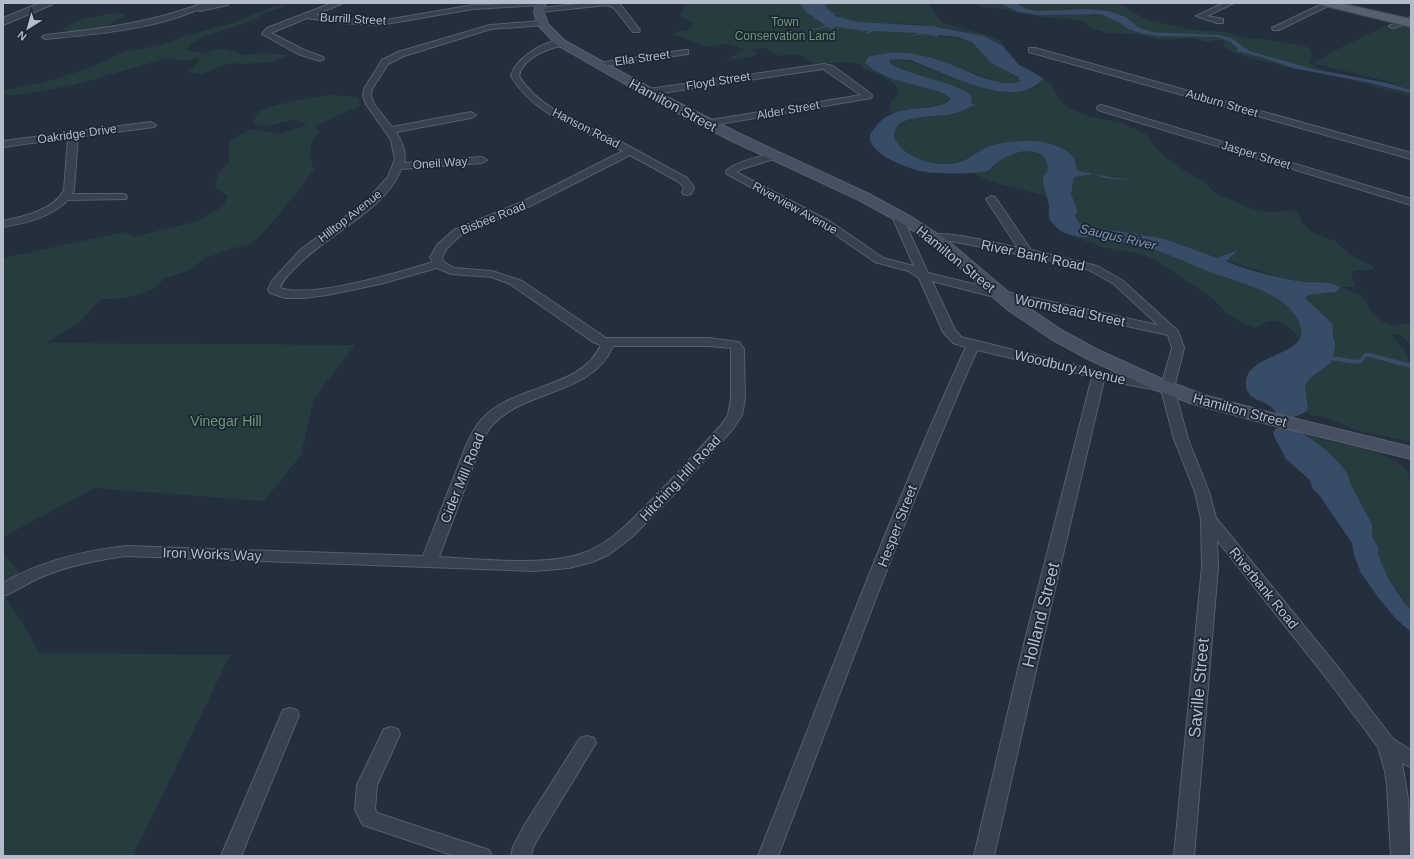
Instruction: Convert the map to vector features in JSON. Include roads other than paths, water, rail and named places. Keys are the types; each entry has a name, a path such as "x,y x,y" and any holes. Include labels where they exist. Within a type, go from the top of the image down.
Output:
{"main road":[{"path":"1327,3 1351,6 1409,21"},
{"name":"Hamilton Street","path":"541,10 548,32 561,43 598,65 708,123 896,214 932,237 998,294 1042,325 1113,364 1167,388 1197,399 1411,453"}],"street":[{"path":"3,22 48,3"},
{"path":"183,13 209,3"},
{"path":"46,37 120,28 225,3"},
{"path":"320,59 268,36 266,33 339,3"},
{"path":"1220,22 1200,16 1230,3"},
{"path":"1276,28 1327,3"},
{"path":"398,166 399,150 390,130 368,100 367,92 388,60 430,44 490,27 541,10 608,4 617,6 636,30"},
{"name":"Burrill Street","path":"307,16 340,21 380,23 481,6 541,10"},
{"path":"1393,26 1409,21"},
{"name":"Hanson Road","path":"561,43 542,48 516,68 515,76 526,91 556,114 630,151 687,183 689,187 687,192"},
{"name":"Auburn Street","path":"1032,50 1411,156"},
{"name":"Ella Street","path":"598,65 685,52"},
{"name":"Floyd Street","path":"648,92 818,66 830,68 868,96"},
{"name":"Alder Street","path":"708,123 868,96"},
{"name":"Jasper Street","path":"1101,108 1411,202"},
{"path":"390,130 471,115"},
{"name":"Oakridge Drive","path":"3,144 151,125"},
{"path":"67,197 69,190 73,135"},
{"name":"Bisbee Road","path":"439,264 436,260 436,255 447,240 458,232 512,211 630,151"},
{"name":"Riverview Avenue","path":"774,156 738,167 731,171 732,174 827,224 879,260 912,269 922,274"},
{"name":"Oneil Way","path":"398,166 482,160"},
{"name":"Hilltop Avenue","path":"398,166 393,178 379,195 317,241 284,273 274,288 275,291 278,293 310,293 344,288 402,275 439,264"},
{"path":"3,224 38,214 67,197 122,197"},
{"path":"990,199 1027,253"},
{"path":"896,214 949,332 957,340 973,345"},
{"name":"River Bank Road","path":"932,237 951,238 1059,258 1093,268 1118,282 1172,332"},
{"path":"439,264 451,271 491,274 521,285 597,339 608,343"},
{"name":"Wormstead Street","path":"922,274 998,294 1172,332"},
{"path":"1167,388 1178,348 1172,332"},
{"name":"Hitching Hill Road","path":"429,561 544,566 565,563 594,555 624,536 664,496 727,428 735,415 738,399 738,349 735,345 708,342 608,343"},
{"name":"Cider Mill Road","path":"429,561 477,437 486,423 506,408 584,372 601,358 608,343"},
{"name":"Woodbury Avenue","path":"973,345 1099,375 1167,388"},
{"name":"Hesper Street","path":"768,856 901,516 942,414 973,345"},
{"name":"Holland Street","path":"984,856 1033,644 1099,375"},
{"name":"Riverbank Road","path":"1167,388 1175,423 1202,492 1209,519 1386,744 1411,758"},
{"name":"Saville Street","path":"1184,856 1210,567 1209,519"},
{"name":"Iron Works Way","path":"3,590 31,574 67,561 97,554 126,551 429,561"},
{"path":"231,856 290,715"},
{"path":"391,734 367,785 365,810 370,819 482,856"},
{"path":"522,856 523,847 531,832 587,743"},
{"path":"1386,744 1392,758 1396,780 1401,856"}],"water":[{"name":"Saugus River","path":"800,3 830,3 825,6 832,13 844,12 834,14 835,16 858,22 932,26 984,36 1003,46 1018,64 1043,78 1031,88 1016,92 998,91 979,87 959,80 910,60 890,60 890,63 908,72 946,83 965,91 971,96 971,103 976,105 957,113 913,118 899,125 894,132 895,139 902,148 915,157 939,164 948,164 960,162 983,149 997,144 1028,141 1051,144 1064,149 1071,154 1075,160 1077,171 1128,180 1105,178 1093,174 1074,177 1071,194 1077,210 1075,215 1078,222 1091,228 1165,239 1217,258 1238,250 1226,261 1275,277 1304,282 1326,283 1340,287 1336,292 1309,295 1305,298 1332,323 1333,337 1335,341 1335,349 1331,363 1309,379 1305,386 1308,408 1306,412 1292,418 1278,415 1270,406 1252,397 1246,389 1248,373 1256,365 1291,347 1299,339 1301,329 1295,315 1288,307 1268,293 1156,250 1137,245 1073,236 1061,231 1049,218 1049,205 1043,178 1047,172 1048,165 1043,156 1040,154 1029,151 1015,153 1002,159 989,170 983,172 955,174 934,173 920,171 892,161 879,152 870,142 871,133 885,118 905,110 936,106 951,99 941,92 892,79 874,70 865,63 868,57 880,54 908,53 936,59 993,81 1012,83 1020,81 1018,77 991,63 973,43 959,37 939,35 938,38 923,34 908,38 919,33 874,31 866,34 867,31 836,27 828,31 830,29 828,27 803,32 825,26 817,19 812,19 814,17 806,12"},
{"path":"1000,3 1015,3 1027,9 1037,11 1088,9 1109,11 1126,17 1138,27 1152,32 1219,35 1231,38 1250,51 1314,69 1387,83 1411,90 1411,93 1365,82 1293,68 1261,57 1235,51 1238,49 1231,42 1218,37 1160,36 1143,34 1128,29 1120,23 1101,14 1038,15 1018,12"},
{"path":"1278,426 1294,429 1311,439 1329,452 1343,468 1372,524 1372,536 1379,549 1378,554 1388,578 1405,604 1411,610 1411,632 1396,619 1361,573 1354,555 1352,543 1320,496 1313,489 1309,479 1286,459 1273,432"}],"waterway":[{"path":"1329,358 1358,362 1361,361 1365,355 1370,355 1411,366"}],"park label":[{"name":"Town Conservation Land","path":"785,29"},
{"name":"Vinegar Hill","path":"226,421"}]}
